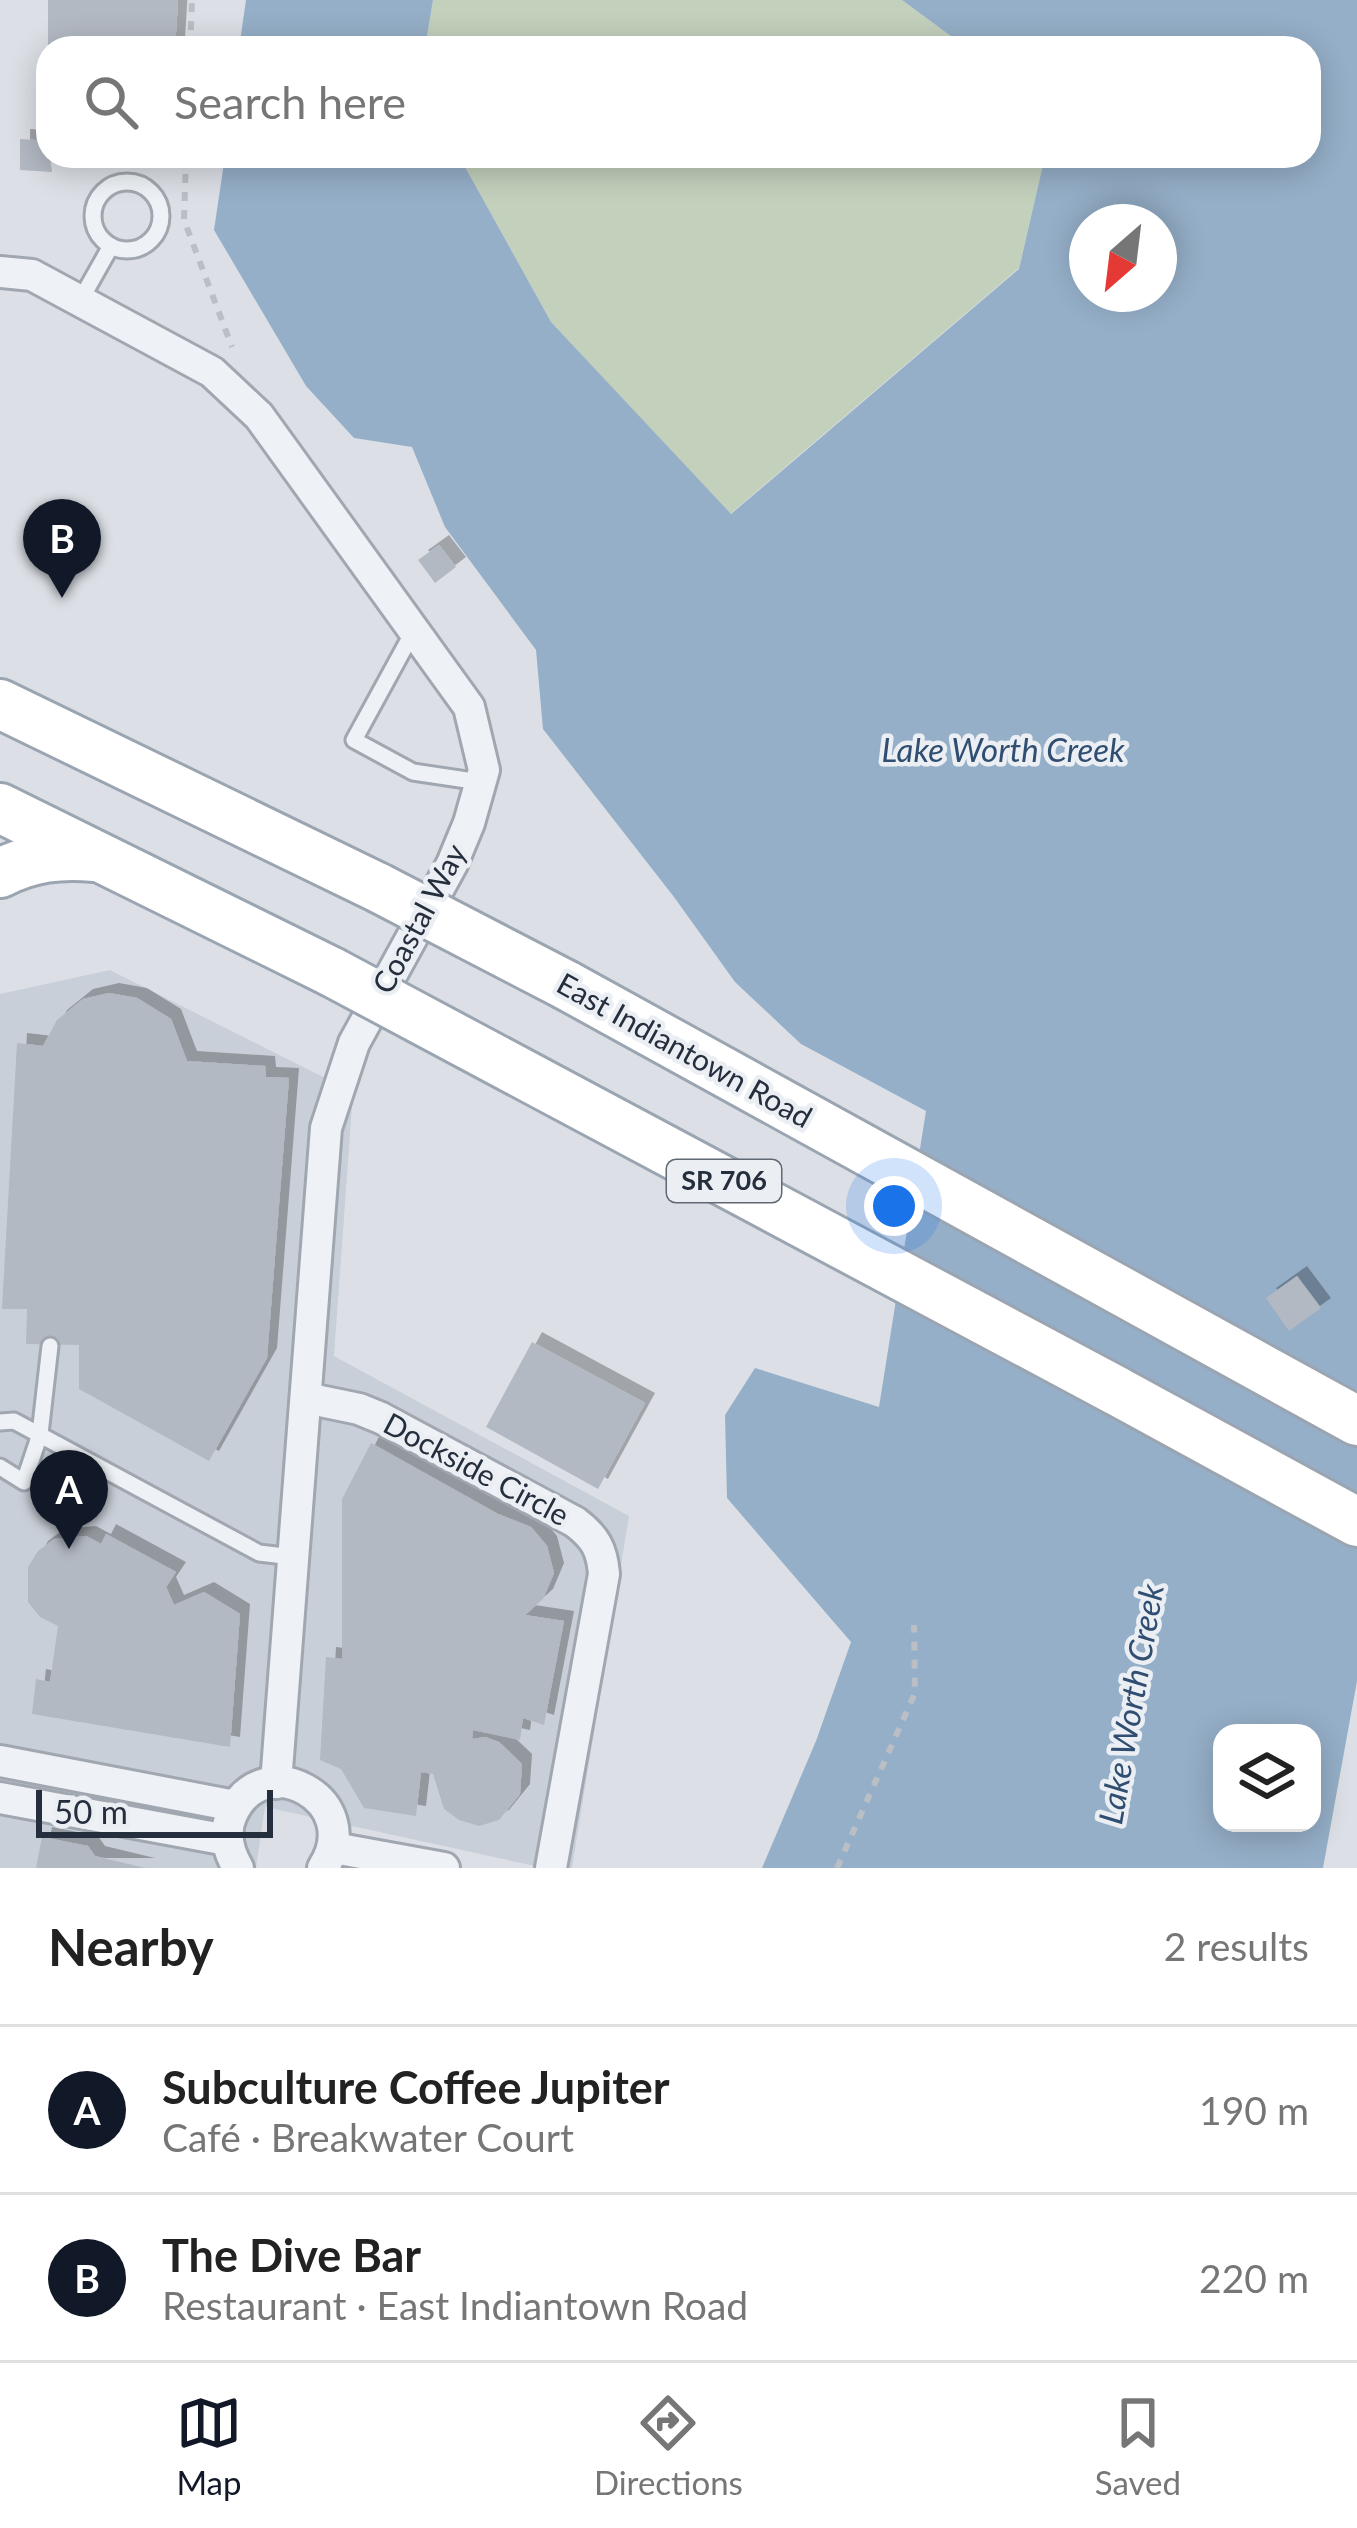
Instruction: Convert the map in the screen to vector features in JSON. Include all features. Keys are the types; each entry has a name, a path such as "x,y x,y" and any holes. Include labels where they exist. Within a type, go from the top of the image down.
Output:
{"main road":[{"name":"East Indiantown Road","path":"0,704 379,888 566,985 1357,1421"},
{"name":"SR 706","path":"0,808 332,972 1357,1522"},
{"path":"0,873 24,861 59,854 100,857"}],"street":[{"name":"Coastal Way","path":"0,272 32,275 212,372 259,416 469,707 484,770 452,863 354,1043 326,1128 276,1783"},
{"name":"Dockside Circle","path":"306,1398 381,1418 575,1522 592,1534 603,1552 604,1574 551,1868"},
{"path":"0,1761 235,1806"},
{"path":"0,1798 232,1854 235,1806 248,1793 276,1783 302,1786 328,1811 334,1829 328,1858 444,1868"}],"lane":[{"path":"125,181 149,189 158,198 162,217 154,237 134,249 111,246 96,231 93,220 98,196 125,181"},
{"path":"80,301 111,246"},
{"path":"413,632 354,740 413,772 480,782"},
{"path":"0,1467 24,1482 40,1434 50,1346"},
{"path":"0,1422 14,1420 259,1552 293,1557"}],"path":[{"path":"190,36 192,0"},
{"path":"837,1868 915,1693 914,1625"}],"shaded area":[{"path":"110,970 353,1092 334,1356 629,1516 572,1868 544,1868 265,1807 256,1868 0,1868 0,994"}],"green space":[{"path":"433,0 902,0 951,36 427,36"},
{"path":"466,168 1042,168 1019,268 730,514 551,322"}],"water":[{"path":"246,0 433,0 427,36 241,36"},
{"name":"Lake Worth Creek","path":"902,0 1357,0 1357,1681 1323,1868 762,1868 816,1741 851,1642 727,1498 725,1415 755,1368 879,1407 926,1111 801,1044 735,982 543,729 536,650 445,527 412,447 354,438 306,386 214,230 223,168 466,168 551,322 731,514 1019,269 1042,168 1321,168 1321,36 951,36"}],"building":[{"path":"48,0 178,0 176,36 48,36"},
{"path":"20,139 36,140 36,168 51,168 52,172 20,170"},
{"path":"439,545 456,567 435,583 418,560"},
{"path":"109,993 137,998 171,1019 187,1061 265,1066 266,1077 289,1078 267,1358 209,1461 79,1389 79,1345 26,1344 27,1309 2,1309 17,1043 43,1046 57,1020 83,999"},
{"path":"1297,1276 1321,1308 1289,1331 1266,1298"},
{"path":"532,1342 645,1403 598,1489 486,1427"},
{"path":"371,1443 498,1514 531,1527 547,1546 554,1573 543,1599 525,1615 564,1621 544,1725 523,1718 520,1740 473,1730 472,1739 499,1742 522,1764 520,1794 499,1820 479,1826 459,1820 444,1809 433,1774 421,1772 416,1816 364,1808 341,1769 320,1760 326,1657 342,1659 342,1499"},
{"path":"106,1534 176,1572 166,1587 174,1605 204,1592 240,1614 230,1747 32,1714 36,1679 50,1682 58,1626 40,1617 28,1602 28,1567 54,1539 86,1536 101,1544"},
{"path":"42,1837 88,1846 95,1856 145,1868 36,1868"}],"place":[{"name":"The Dive Bar","path":"62,598"},
{"name":"Subculture Coffee Jupiter","path":"69,1549"}]}
